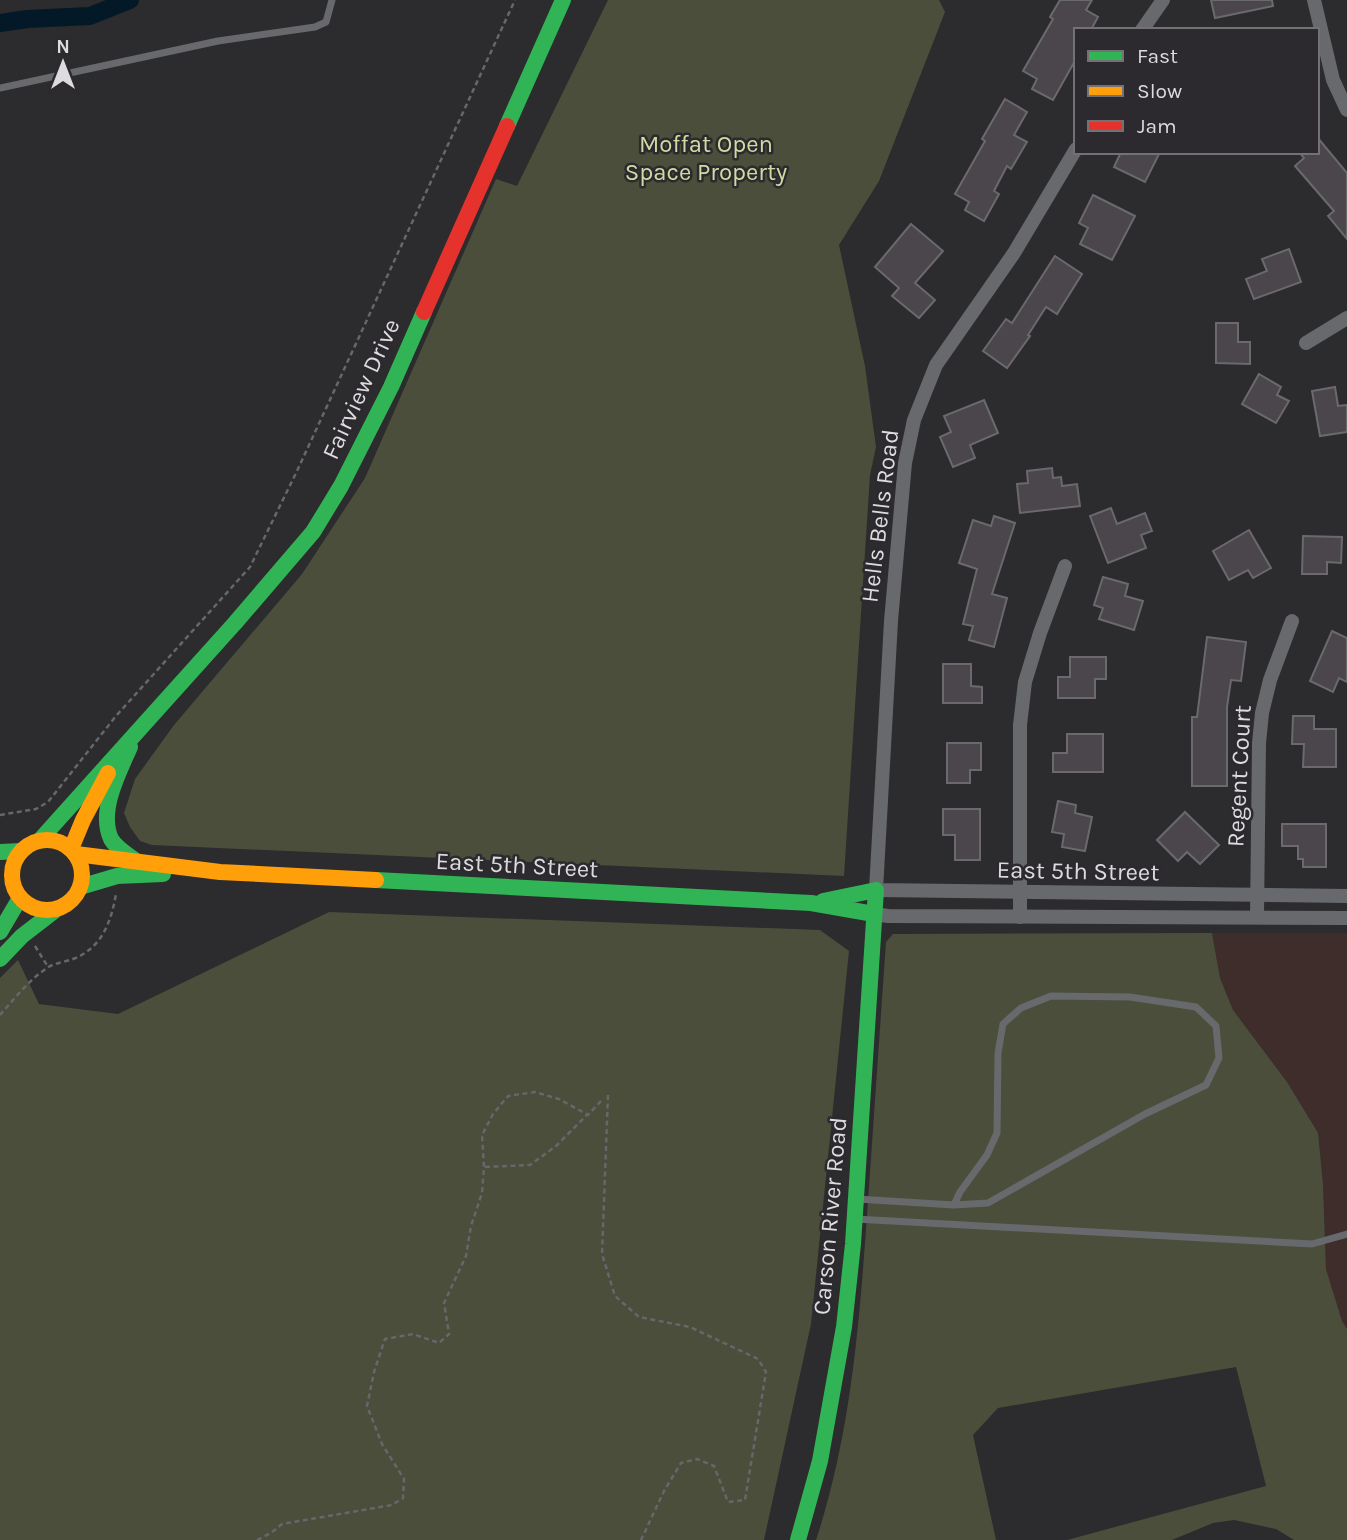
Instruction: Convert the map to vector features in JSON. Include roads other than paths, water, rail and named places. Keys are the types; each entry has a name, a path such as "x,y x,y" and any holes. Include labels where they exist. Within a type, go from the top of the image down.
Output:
{"street":[{"name":"Fairview Drive","path":"39,841 299,551 341,486 391,387 563,0"},
{"path":"1143,28 1163,0"},
{"path":"1314,0 1333,80 1347,110"},
{"name":"Hells Bells Road","path":"876,890 891,621 905,463 914,420 936,365 1014,253 1074,152"},
{"path":"1306,343 1347,318"},
{"path":"1020,917 1020,725 1025,682 1065,566"},
{"name":"Regent Court","path":"1256,917 1259,743 1262,713 1270,680 1292,621"},
{"path":"136,731 113,786 107,825 111,841 137,862"},
{"name":"Fairview Drive","path":"73,852 83,820 122,747"},
{"path":"0,852 21,851 39,841 53,840 73,852 82,867 80,887 74,898 22,936 0,959"},
{"path":"0,932 11,888 12,869 21,851"},
{"name":"East 5th Street","path":"73,852 220,872 811,903 888,916 1347,918"},
{"name":"East 5th Street","path":"80,887 117,876 220,872"},
{"path":"11,888 37,909 57,909"},
{"name":"East 5th Street","path":"811,903 876,890 1347,896"},
{"name":"Carson River Road","path":"798,1540 820,1461 844,1326 855,1219 876,890"}],"lane":[{"path":"0,88 218,41 316,27 326,22 332,0"},
{"path":"856,1199 954,1205 988,1203 1145,1114 1206,1085 1219,1058 1216,1026 1196,1007 1130,998 1051,996 1021,1008 1003,1024 998,1053 997,1133 987,1155 960,1192 954,1205"},
{"path":"855,1219 1312,1244 1347,1234"}],"waterway":[{"path":"0,23 90,16 130,0"}],"park label":[{"name":"Moffat Open Space Property","path":"706,158"}]}
